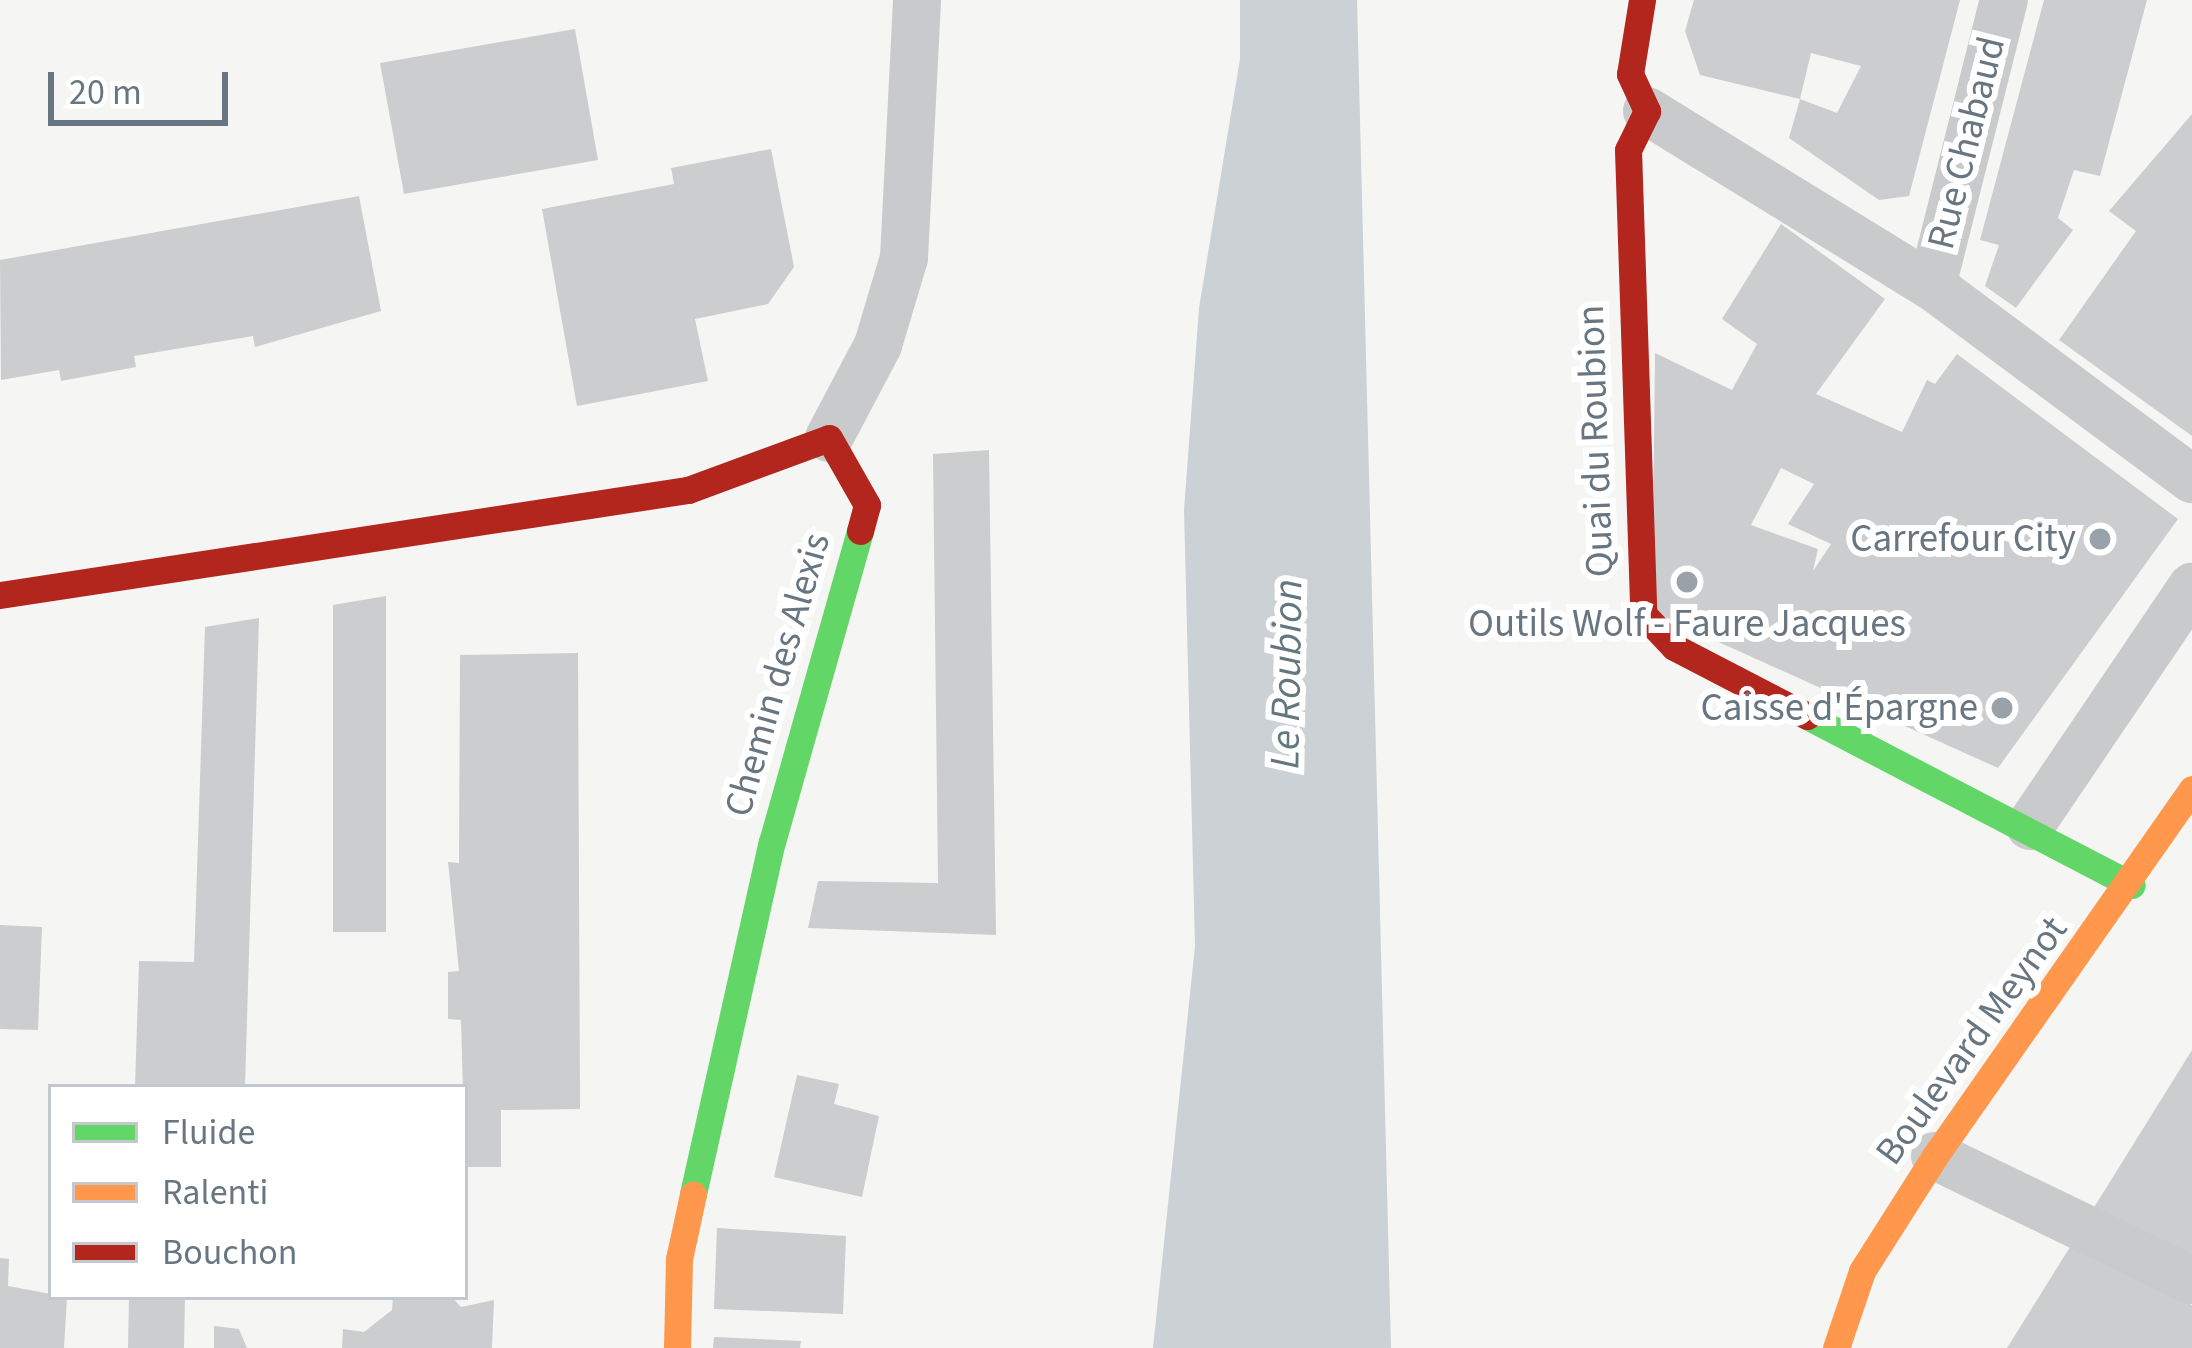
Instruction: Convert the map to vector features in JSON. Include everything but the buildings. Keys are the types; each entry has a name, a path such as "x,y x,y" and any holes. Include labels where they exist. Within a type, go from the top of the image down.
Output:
{"street":[{"path":"0,595 688,490 829,439 878,344 904,258 917,0"},
{"path":"1642,0 1630,74 1647,111 1932,286 2192,478"},
{"name":"Rue Chabaud","path":"1932,286 2004,0"},
{"name":"Quai du Roubion","path":"1647,111 1628,150 1643,614 1674,647 2030,826 2132,885"},
{"name":"Chemin des Alexis","path":"677,1348 679,1259 766,865 867,506 829,439"},
{"path":"2030,826 2192,587"},
{"name":"Boulevard Meynot","path":"1836,1348 1862,1271 1935,1156 2132,885 2192,789"},
{"path":"1935,1156 2192,1280"}],"water":[{"name":"Le Roubion","path":"1240,0 1357,0 1391,1348 1153,1348 1195,946 1184,510 1199,308 1240,59"}],"traffic: fast":[{"path":"693,1194 772,842 860,531"},
{"path":"1807,716 2132,885"}],"traffic: slow":[{"path":"1836,1348 1862,1271 1935,1156 2192,789"},
{"path":"677,1348 679,1259 693,1194"}],"traffic: jam":[{"path":"1642,0 1630,74 1647,111 1628,150 1643,614 1674,647 1807,716"},
{"path":"0,595 688,490 829,438 867,505 860,531"}],"place":[{"name":"Carrefour City","path":"2100,539"},
{"name":"Outils Wolf - Faure Jacques","path":"1687,582"},
{"name":"Caisse d'Épargne","path":"2002,708"}]}
